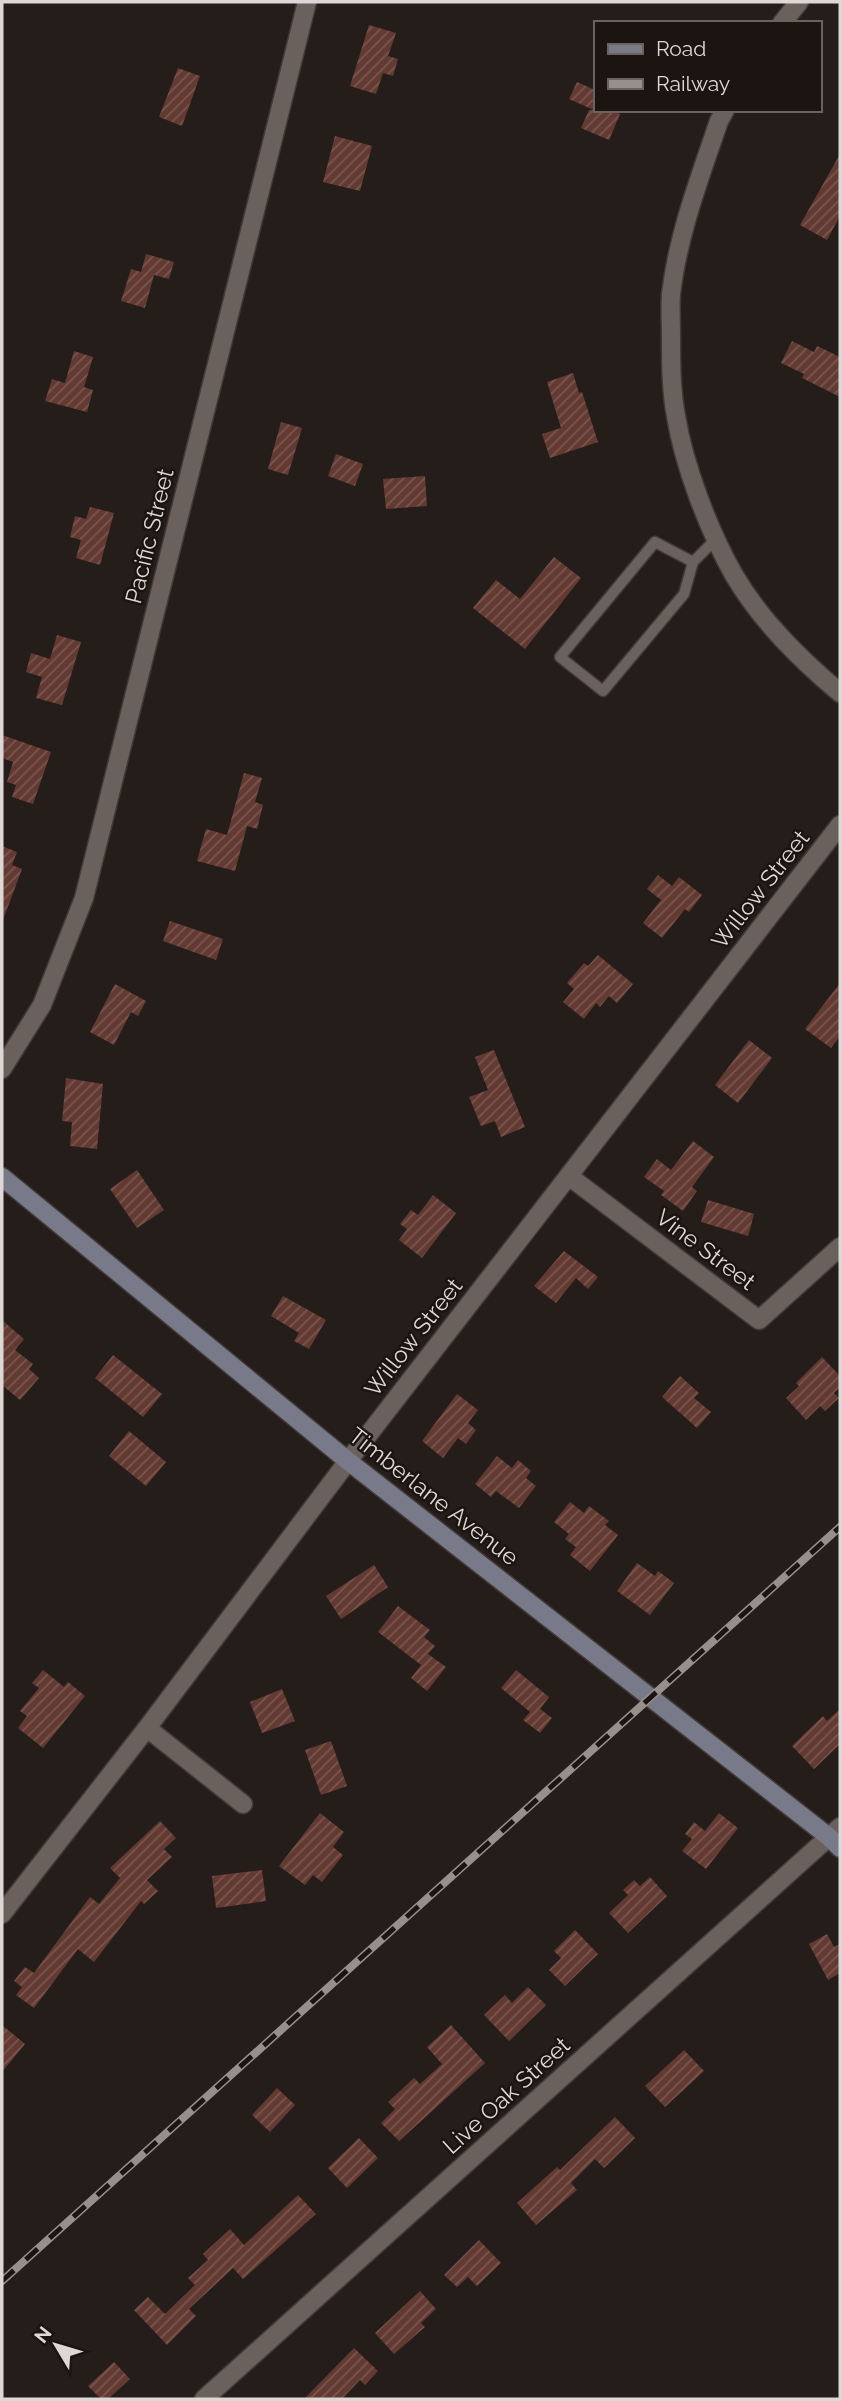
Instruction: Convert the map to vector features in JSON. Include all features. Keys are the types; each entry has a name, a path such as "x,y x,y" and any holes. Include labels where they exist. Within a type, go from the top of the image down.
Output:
{"street":[{"name":"Pacific Street","path":"2,1069 42,1005 84,898 307,2"},
{"path":"784,21 799,2"},
{"path":"724,112 695,190 679,248 671,296 671,360 676,416 694,485 716,539 735,576 777,634 840,693"},
{"name":"Willow Street","path":"2,1914 840,825"},
{"name":"Timberlane Avenue","path":"2,1177 348,1461 837,1837"},
{"name":"Vine Street","path":"570,1177 759,1320 840,1247"},
{"path":"147,1728 243,1804"},
{"name":"Live Oak Street","path":"204,2399 837,1837"}],"lane":[{"path":"693,562 655,542 560,657 603,691 684,594 693,562 716,539"}],"building":[{"path":"369,25 396,33 388,56 398,59 393,76 383,73 376,94 350,86"},
{"path":"178,68 200,76 182,126 159,117"},
{"path":"577,82 594,90 594,110 569,99"},
{"path":"589,110 620,114 609,140 581,128"},
{"path":"335,136 372,146 360,191 323,182"},
{"path":"840,154 840,216 827,240 800,225"},
{"path":"146,254 174,262 169,279 154,275 145,308 121,301 131,269 141,272"},
{"path":"792,341 814,352 817,346 840,357 840,397 802,378 804,374 781,363"},
{"path":"74,351 93,357 84,387 93,390 87,412 45,401 52,379 65,383"},
{"path":"573,373 598,442 550,458 542,434 561,428 547,382"},
{"path":"281,422 302,428 288,475 268,469"},
{"path":"336,454 363,464 355,486 328,476"},
{"path":"425,476 427,506 386,509 383,479"},
{"path":"90,507 114,513 100,565 76,558 81,540 70,537 75,516 86,519"},
{"path":"554,557 581,578 525,649 473,608 496,580 520,599"},
{"path":"57,635 81,642 62,705 36,698 42,677 26,672 31,653 50,659"},
{"path":"2,735 51,752 33,804 12,797 16,785 7,782 13,762 2,758"},
{"path":"244,773 262,778 255,802 263,805 257,829 247,826 235,871 197,861 206,829 227,835"},
{"path":"2,846 17,852 12,865 22,869 3,920"},
{"path":"658,875 672,886 679,877 702,895 689,912 685,909 662,938 643,923 661,900 647,889"},
{"path":"170,921 223,939 216,960 163,941"},
{"path":"598,955 633,984 617,1003 609,996 600,1007 596,1003 584,1019 563,1002 574,989 567,983 584,963 588,966"},
{"path":"840,983 840,1036 831,1048 805,1029"},
{"path":"115,984 146,1001 138,1016 131,1012 114,1045 90,1032"},
{"path":"749,1040 772,1058 738,1103 715,1085"},
{"path":"494,1050 525,1127 501,1137 495,1121 481,1126 469,1097 488,1090 475,1057"},
{"path":"66,1078 103,1084 97,1149 70,1146 72,1122 62,1121"},
{"path":"693,1141 714,1157 692,1187 697,1191 683,1211 661,1195 664,1191 644,1177 657,1159 671,1170"},
{"path":"137,1170 164,1210 137,1228 110,1189"},
{"path":"433,1195 456,1213 422,1258 399,1240 407,1229 400,1224 411,1210 418,1215"},
{"path":"708,1200 754,1214 748,1236 701,1222"},
{"path":"564,1251 598,1277 588,1289 576,1278 556,1303 534,1286"},
{"path":"283,1296 326,1320 309,1349 294,1341 299,1333 271,1316"},
{"path":"2,1320 24,1339 15,1350 33,1364 29,1369 39,1378 20,1400 2,1385"},
{"path":"113,1355 162,1394 143,1417 95,1378"},
{"path":"822,1357 840,1376 840,1387 834,1393 839,1398 825,1411 820,1406 806,1420 786,1398 799,1386 796,1383"},
{"path":"680,1376 699,1393 694,1398 711,1412 697,1428 662,1397"},
{"path":"457,1394 478,1410 468,1423 476,1430 466,1444 458,1438 443,1458 422,1441"},
{"path":"129,1431 166,1462 146,1486 109,1456"},
{"path":"497,1456 512,1468 518,1460 531,1471 526,1478 536,1486 519,1508 496,1491 491,1497 475,1484"},
{"path":"570,1502 584,1513 589,1506 609,1521 605,1525 618,1535 590,1571 570,1555 576,1547 565,1539 569,1534 554,1522"},
{"path":"637,1563 655,1576 658,1571 674,1583 650,1615 617,1591"},
{"path":"374,1565 388,1587 341,1619 326,1596"},
{"path":"398,1606 430,1630 424,1637 435,1646 428,1654 446,1667 427,1691 411,1678 421,1665 378,1632"},
{"path":"43,1670 64,1687 68,1682 85,1696 43,1748 18,1728 27,1716 20,1711 39,1688 32,1683"},
{"path":"516,1670 549,1697 540,1709 552,1718 540,1733 523,1720 530,1712 501,1688"},
{"path":"282,1689 295,1721 262,1733 250,1702"},
{"path":"840,1709 840,1744 814,1769 792,1746 823,1716 827,1721"},
{"path":"331,1741 347,1786 321,1795 305,1750"},
{"path":"320,1813 344,1832 333,1847 343,1855 322,1882 313,1875 305,1885 279,1866"},
{"path":"719,1813 738,1828 706,1869 682,1851 692,1839 685,1834 694,1822 705,1831"},
{"path":"160,1821 176,1838 164,1849 172,1857 147,1880 158,1891 144,1904 141,1901 94,1962 78,1949 34,2008 16,1995 22,1987 14,1981 25,1967 34,1973 90,1897 99,1904 120,1878 110,1868"},
{"path":"262,1870 266,1901 216,1908 212,1876"},
{"path":"650,1877 667,1896 628,1933 609,1913 628,1895 623,1890 634,1880 640,1886"},
{"path":"575,1930 598,1954 565,1986 549,1970 561,1958 554,1951"},
{"path":"827,1934 834,1947 840,1944 840,1973 828,1980 809,1944"},
{"path":"528,1987 546,2005 509,2041 484,2015 505,1995 512,2003"},
{"path":"2,2025 25,2044 2,2072"},
{"path":"451,2025 485,2063 399,2141 381,2123 395,2109 388,2102 414,2078 420,2084 442,2064 427,2047"},
{"path":"684,2050 704,2071 665,2107 645,2086"},
{"path":"277,2088 295,2105 270,2132 252,2115"},
{"path":"615,2117 635,2138 604,2168 595,2159 571,2183 577,2190 536,2225 517,2203 557,2167 560,2170"},
{"path":"359,2138 378,2158 347,2188 328,2168"},
{"path":"298,2195 316,2214 243,2279 233,2268 189,2309 196,2316 167,2345 134,2310 148,2297 165,2314 195,2285 188,2278 208,2260 203,2254 230,2229 244,2245"},
{"path":"479,2240 501,2263 477,2286 468,2277 457,2287 444,2275"},
{"path":"420,2291 436,2309 421,2323 425,2327 394,2354 375,2333"},
{"path":"354,2348 378,2371 365,2385 360,2380 342,2399 304,2399"},
{"path":"114,2362 130,2379 108,2399 101,2399 88,2386"}],"railway":[{"path":"2,2281 840,1527"}]}
